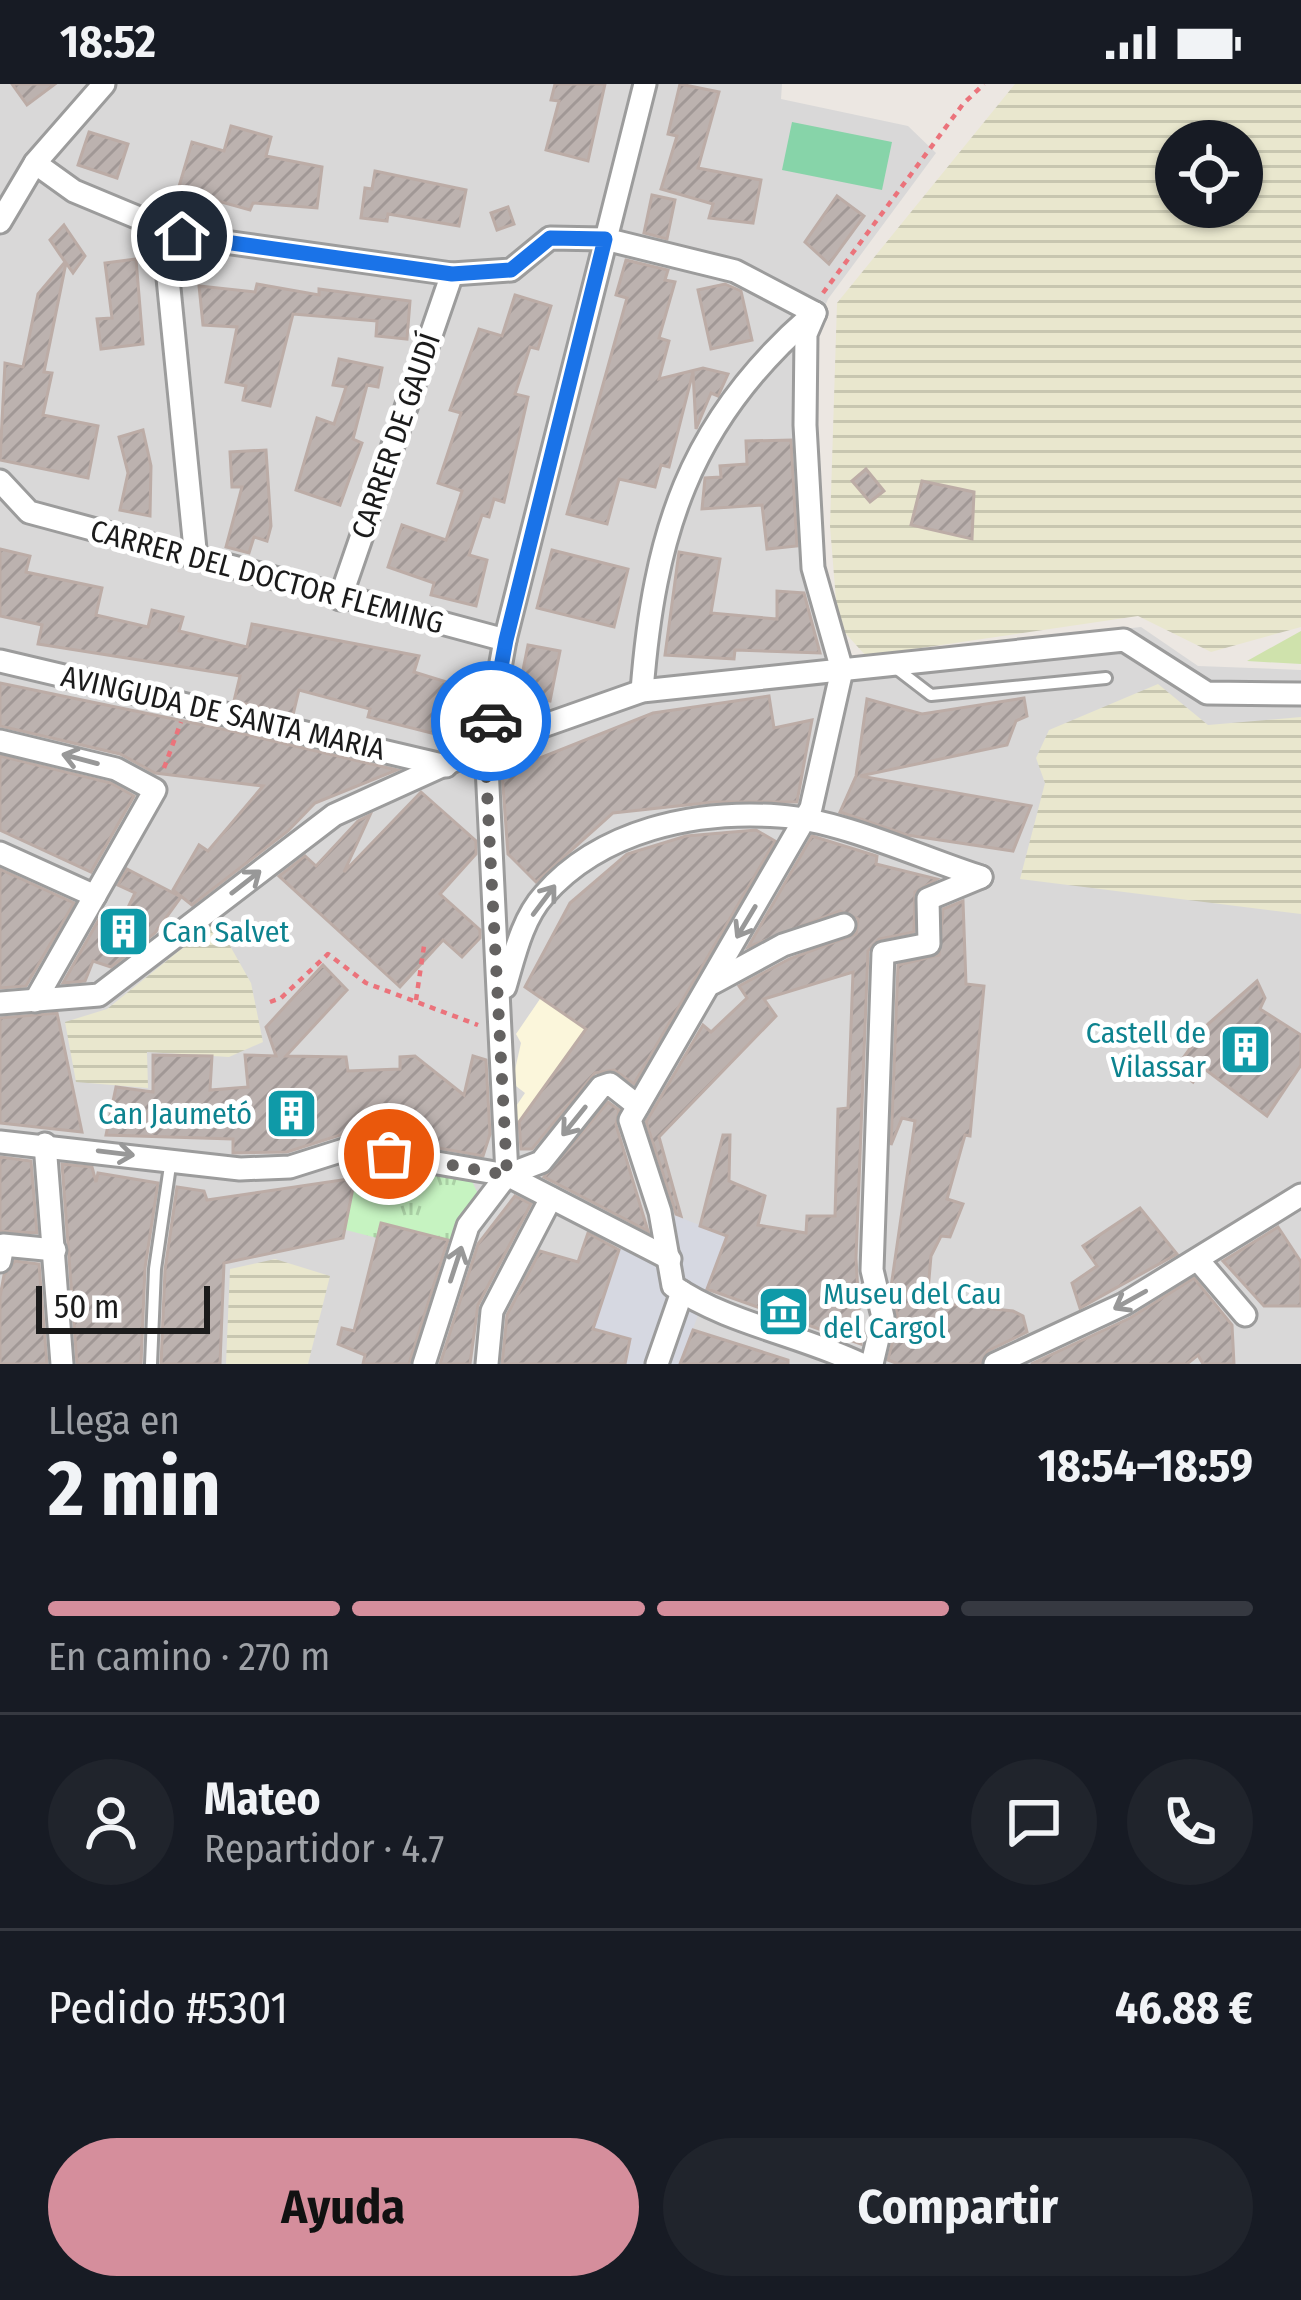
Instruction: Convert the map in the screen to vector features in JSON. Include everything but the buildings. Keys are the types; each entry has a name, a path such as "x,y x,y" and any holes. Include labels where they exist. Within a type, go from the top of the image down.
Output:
{"street":[{"path":"0,222 35,163 104,84"},
{"path":"507,1175 486,746 506,640 645,84"},
{"path":"35,163 74,191 182,236 452,274 511,270 550,238 605,239 735,271 814,313"},
{"path":"163,228 196,559"},
{"name":"CARRER DE GAUDÍ","path":"340,599 452,274"},
{"path":"814,313 806,334 805,424 813,568 842,670 806,821 630,1120 660,1212 662,1256 673,1286 701,1305 806,1337 861,1364"},
{"path":"642,691 650,593 670,518 699,448 782,341 814,313"},
{"path":"0,481 29,512"},
{"name":"CARRER DEL DOCTOR FLEMING","path":"0,508 506,640"},
{"path":"0,1003 99,995 334,814 486,746 642,691 1124,640 1207,693 1301,694"},
{"name":"AVINGUDA DE SANTA MARIA","path":"0,661 447,766"},
{"path":"0,741 116,769 155,790 35,1001"},
{"path":"499,1006 518,941 542,897 596,848 669,823 778,816 981,877 928,898 929,944 883,952 872,1270 883,1317 872,1364"},
{"path":"0,853 94,896"},
{"path":"707,988 783,945 844,926"},
{"path":"424,1364 468,1226 507,1175 541,1162 601,1087 610,1084 638,1106"},
{"path":"0,1142 240,1169 290,1167 350,1148 507,1175 662,1256"},
{"path":"45,1144 62,1364"},
{"path":"995,1364 1124,1304 1198,1260 1227,1236 1301,1195"},
{"path":"487,1364 492,1311 551,1198"},
{"path":"2,1253 55,1250"},
{"path":"1198,1260 1245,1315"},
{"path":"656,1364 682,1292"}],"lane":[{"path":"891,665 931,695 1106,678"},
{"path":"151,1364 155,1269 171,1160"}],"path":[{"path":"814,313 886,208 984,84"},
{"path":"155,790 188,705"},
{"path":"416,1000 424,946"},
{"path":"270,1002 281,998 328,954 366,983 500,1033"}],"shaded area":[{"path":"0,84 782,84 781,99 908,126 936,153 828,299 814,333 820,540 842,643 848,660 1141,627 1198,666 1301,670 1301,1364 0,1364"},
{"path":"1015,84 1301,84 1301,627 1211,652 1138,616 866,656 838,625 830,526 837,303"},
{"path":"1158,684 1208,725 1301,717 1301,914 1020,879 1045,783 1036,758 1049,730"},
{"path":"216,921 251,983 263,1042 229,1057 147,1052 148,1088 76,1082 65,1022 107,1009"},
{"path":"542,996 586,1029 518,1124 508,1118 525,1093 512,1083 521,1043 516,1034"},
{"path":"664,1211 727,1236 680,1364 625,1364 593,1329 628,1226 650,1237"},
{"path":"275,1259 330,1276 308,1364 226,1364 230,1269"}],"green space":[{"path":"792,122 892,142 882,190 782,170"},
{"path":"1301,631 1301,664 1247,661"},
{"path":"357,1168 470,1177 478,1194 452,1231 454,1241 381,1223 377,1238 346,1230"}],"way so far":[{"path":"389,1154 507,1175 486,772 491,721"}],"place":[{"name":"Can Salvet","path":"123,932"},
{"name":"Castell de Vilassar","path":"1245,1050"},
{"name":"Can Jaumetó","path":"291,1114"},
{"name":"Museu del Cau del Cargol","path":"784,1311"}],"route":[{"path":"182,236 452,274 511,270 550,238 605,239 506,640 491,721"}]}
